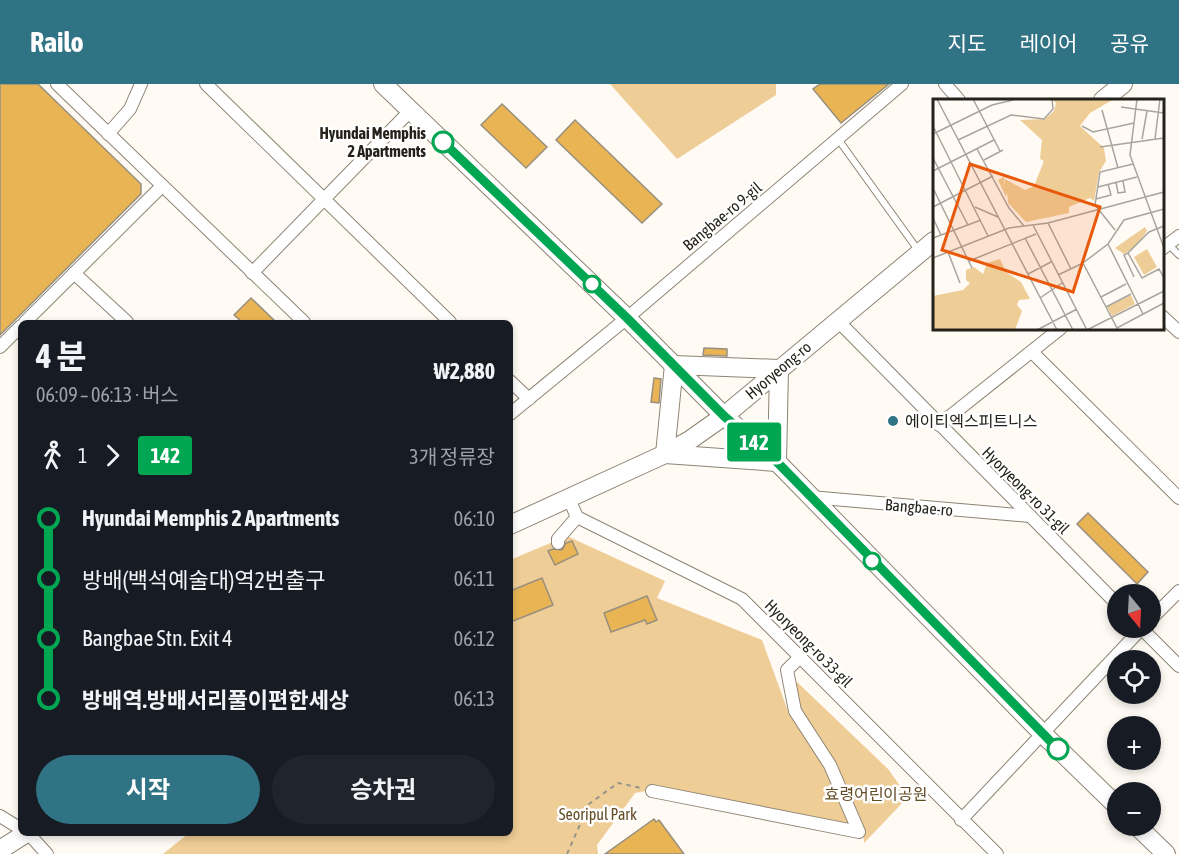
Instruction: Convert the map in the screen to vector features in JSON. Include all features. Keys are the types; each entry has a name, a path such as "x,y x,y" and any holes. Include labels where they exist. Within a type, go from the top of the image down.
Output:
{"main road":[{"path":"383,84 627,318 724,416 777,462 809,497 1107,796"},
{"path":"1104,99 1123,84"},
{"name":"Hyoryeong-ro","path":"513,524 665,454 690,440 724,416 933,242"},
{"path":"674,365 779,369 777,462"},
{"path":"674,365 665,454 777,462"},
{"path":"0,850 22,836"},
{"path":"1147,836 1166,854"}],"street":[{"path":"57,84 302,320"},
{"path":"108,134 130,109 141,84"},
{"path":"206,84 448,320"},
{"name":"Bangbae-ro 9-gil","path":"513,412 627,318 902,84"},
{"path":"945,84 958,99"},
{"path":"252,273 410,111"},
{"path":"27,320 162,186"},
{"path":"1165,247 1179,236"},
{"path":"74,273 125,320"},
{"path":"1164,318 1179,332"},
{"name":"Hyoryeong-ro 31-gil","path":"837,320 1107,593"},
{"path":"0,347 18,329"},
{"path":"939,425 1059,330"},
{"path":"1032,352 1179,498"},
{"path":"513,384 529,399"},
{"name":"Bangbae-ro","path":"809,497 1030,516"},
{"path":"558,543 558,539 577,517 569,499"},
{"name":"Hyoryeong-ro 33-gil","path":"577,517 742,599 997,854"},
{"path":"1161,609 1179,591"},
{"path":"961,820 1133,638"},
{"path":"1154,638 1179,666"},
{"path":"652,791 858,832 830,765 795,711 786,670 800,657"},
{"path":"0,816 18,827"},
{"path":"30,836 47,854"}],"lane":[{"path":"838,139 920,253"},
{"path":"1165,247 1179,255"}],"path":[{"path":"567,854 589,804 618,783 652,791"}],"green space":[{"path":"610,84 776,84 776,95 677,159"},
{"name":"Seoripul Park","path":"567,536 665,581 657,598 762,640 789,714 828,766 852,826 656,789 635,793 597,845 598,854 163,854 185,836 513,836 513,559"},
{"name":"효령어린이공원","path":"797,682 888,769 908,797 864,843 863,827 837,766 798,710 793,686"}],"building":[{"path":"0,84 38,84 141,184 141,194 0,335"},
{"path":"820,84 889,84 841,123 813,89"},
{"path":"502,104 547,147 526,168 481,125"},
{"path":"575,120 662,204 642,223 556,140"},
{"path":"251,298 274,320 240,320 234,315"},
{"path":"704,348 727,349 727,356 703,355"},
{"path":"654,378 661,379 659,403 651,402"},
{"path":"1088,513 1148,572 1137,584 1077,524"},
{"path":"572,541 578,554 555,565 548,551 562,550 566,543"},
{"path":"542,578 553,605 513,621 513,590"},
{"path":"647,596 657,620 647,624 645,620 611,632 604,613"},
{"path":"654,819 656,822 659,820 684,854 605,854"}],"bus line":[{"name":"142","path":"443,142 627,318 724,416 777,462 1058,749"}],"place":[{"name":"Hyundai Memphis 2 Apartments","path":"443,142"},
{"name":"에이티엑스피트니스","path":"893,421"}]}
